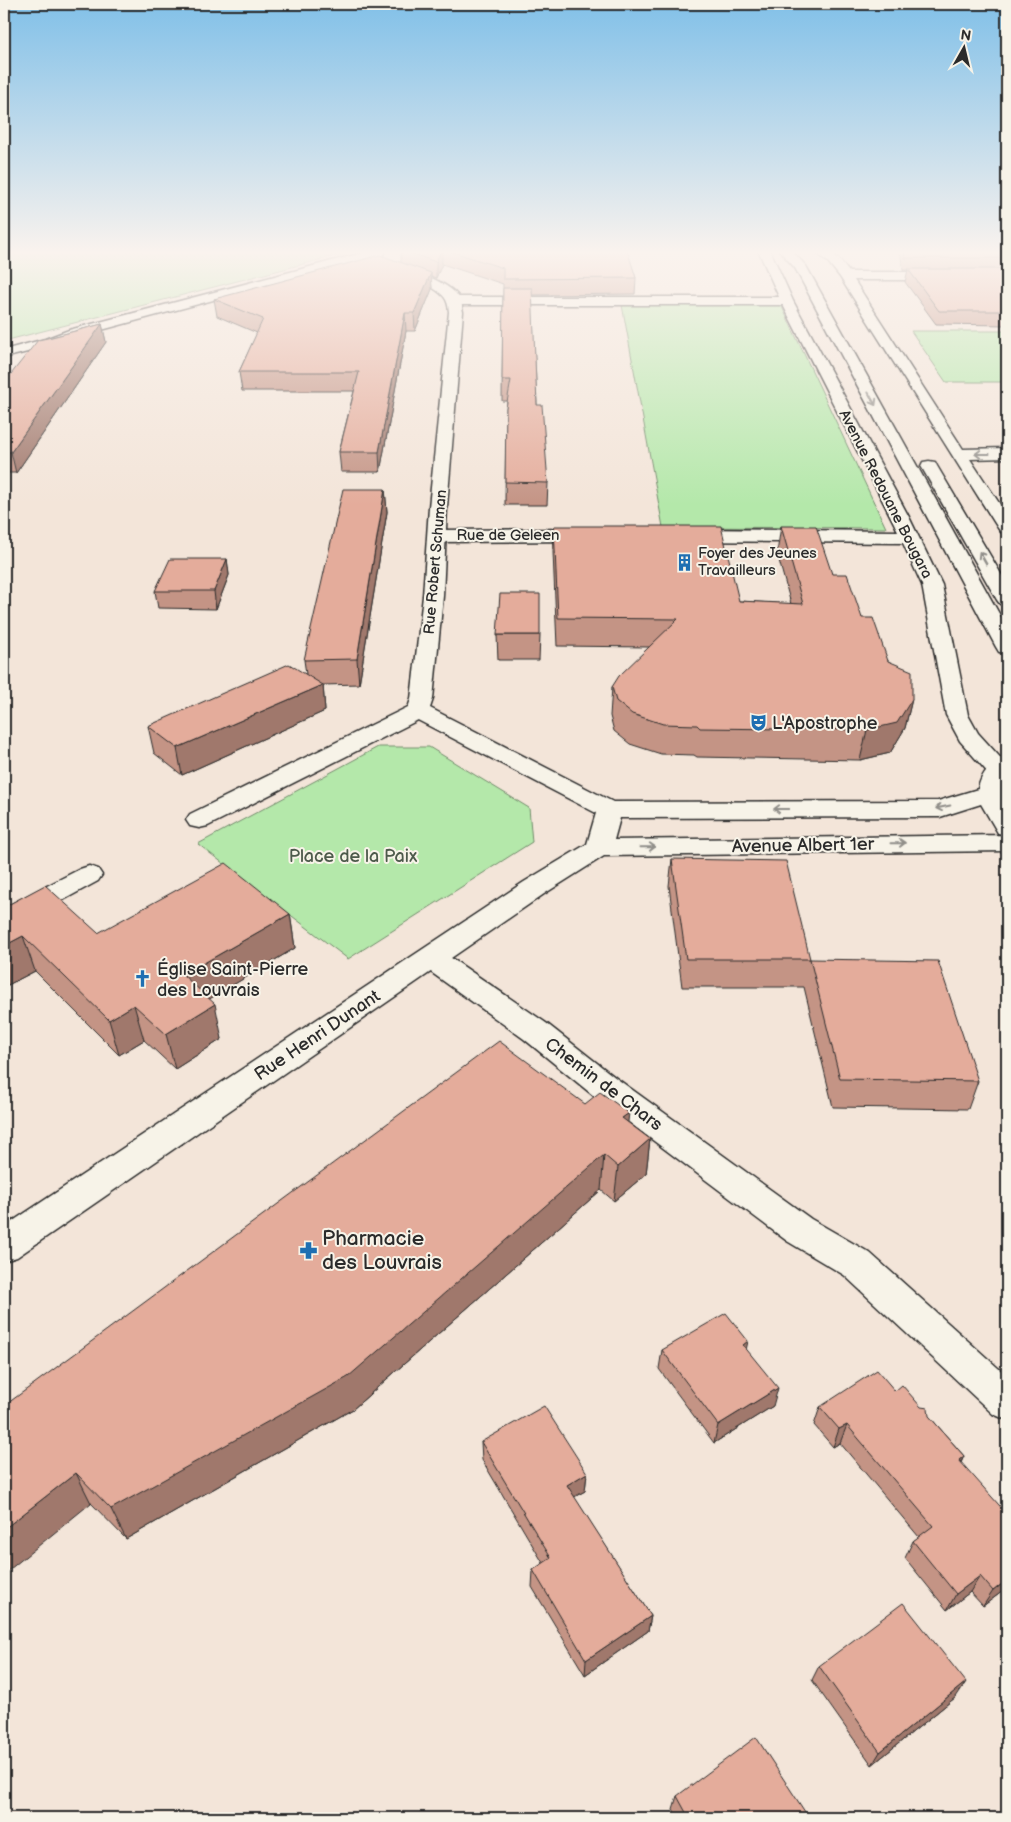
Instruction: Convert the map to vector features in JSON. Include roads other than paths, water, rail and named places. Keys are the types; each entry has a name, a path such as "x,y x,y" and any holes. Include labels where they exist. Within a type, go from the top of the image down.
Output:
{"street":[{"path":"4,348 65,335"},
{"path":"4,354 69,335"},
{"name":"Rue Robert Schuman","path":"418,711 422,699 438,536 438,507 454,335"},
{"name":"Avenue Redouane Bougara","path":"804,335 932,585 957,715 968,736 1003,767"},
{"name":"Avenue Redouane Bougara","path":"838,335 1007,647"},
{"path":"852,335 899,415"},
{"path":"882,335 1007,528"},
{"path":"919,450 1007,600"},
{"path":"958,454 1007,454"},
{"name":"Rue de Geleen","path":"438,536 604,535"},
{"path":"670,535 908,537"},
{"path":"199,820 418,711 609,810 599,848"},
{"path":"1003,767 992,781 990,793 994,810 1007,827"},
{"name":"Avenue Albert 1er","path":"609,810 940,809 990,793"},
{"name":"Avenue Albert 1er","path":"599,848 1007,843"},
{"name":"Rue Henri Dunant","path":"4,1246 534,888 599,848"},
{"path":"4,920 89,875"},
{"name":"Chemin de Chars","path":"431,958 535,1031 605,1087 776,1211 799,1230 857,1264 1007,1401"}],"place":[{"name":"Foyer des Jeunes Travailleurs","path":"684,562"},
{"name":"L'Apostrophe","path":"758,723"},
{"name":"Église Saint-Pierre des Louvrais","path":"143,979"},
{"name":"Pharmacie des Louvrais","path":"308,1250"}],"park label":[{"name":"Place de la Paix","path":"353,856"}]}
